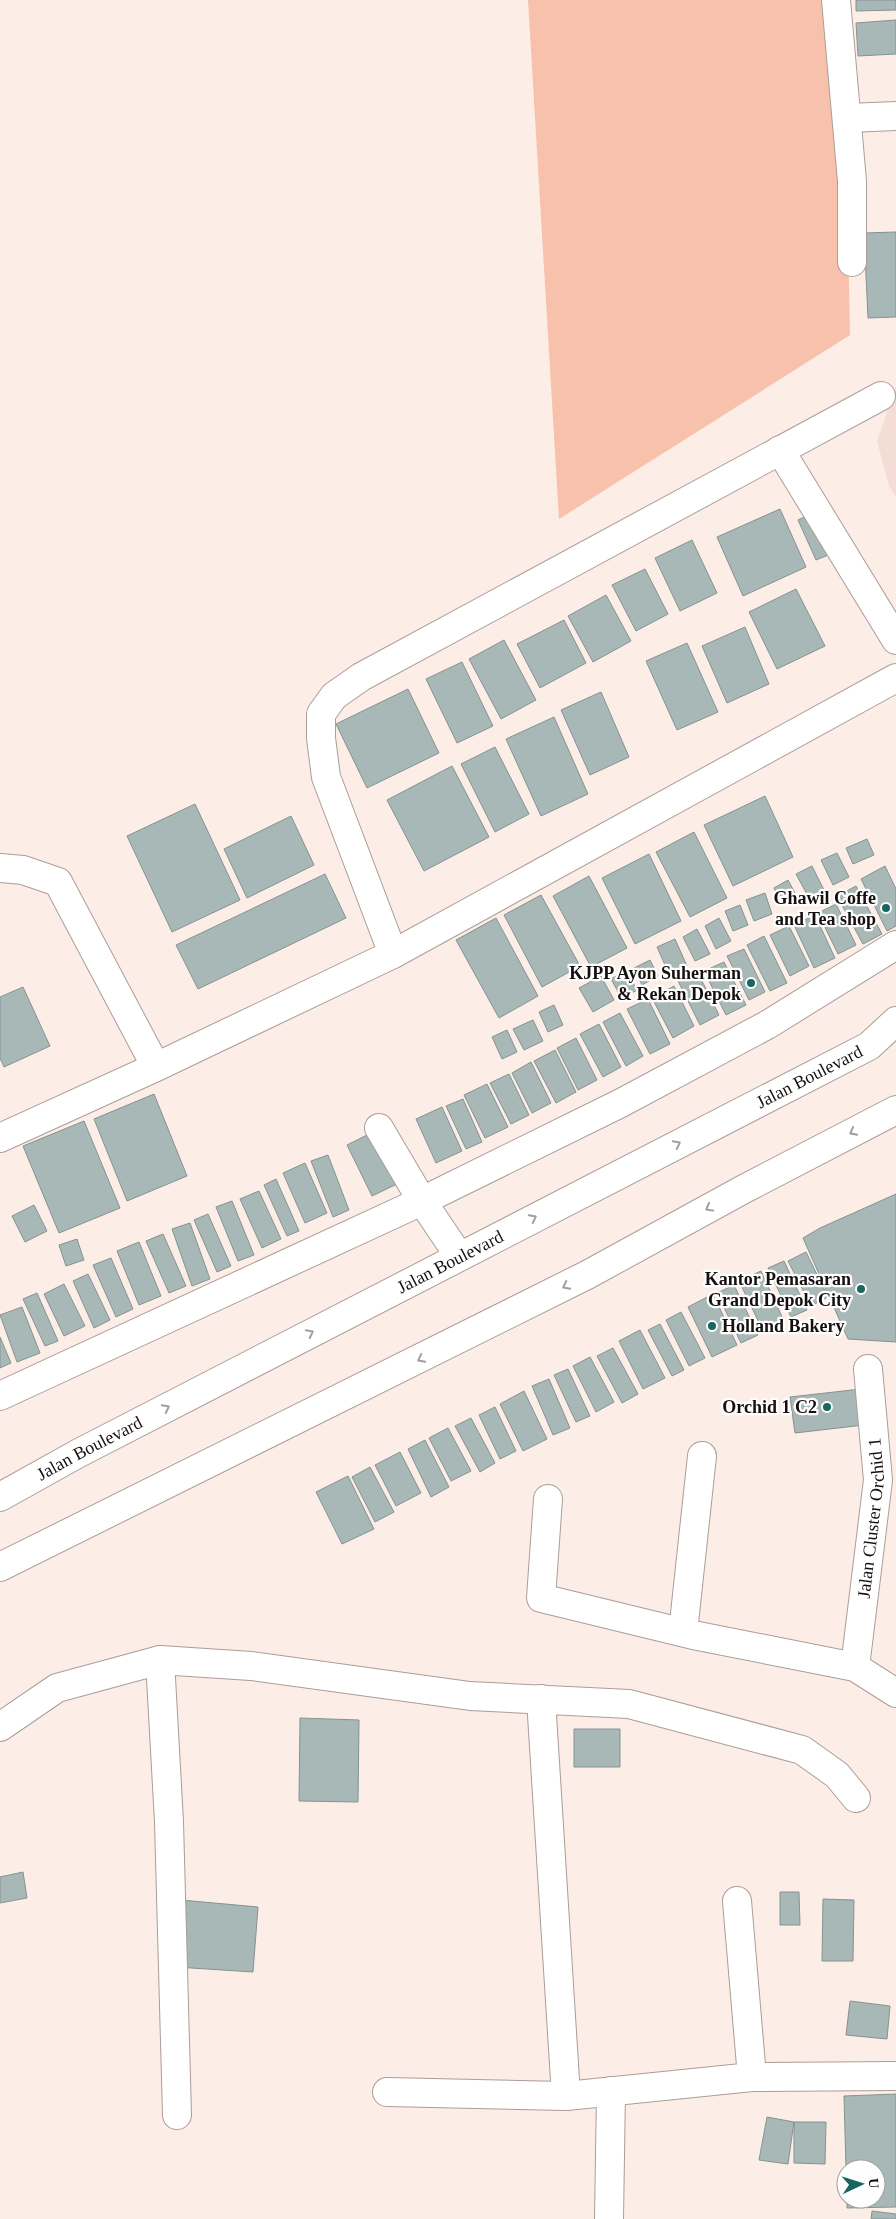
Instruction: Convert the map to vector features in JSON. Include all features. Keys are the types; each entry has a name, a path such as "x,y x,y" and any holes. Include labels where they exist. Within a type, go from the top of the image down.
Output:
{"street":[{"path":"836,0 848,118 852,181 852,262"},
{"path":"848,118 896,116"},
{"path":"393,954 326,778 321,738 321,714 334,696 370,672 881,396"},
{"path":"780,450 896,640"},
{"path":"0,1138 156,1067 393,954 896,678"},
{"path":"0,868 23,870 58,882 156,1067"},
{"path":"0,1396 422,1201 621,1104 767,1025 896,945"},
{"name":"Jalan Boulevard","path":"0,1497 79,1453 869,1046 896,1021"},
{"path":"0,1567 587,1275 744,1189 896,1110"},
{"path":"379,1128 422,1201 459,1256"},
{"name":"Jalan Cluster Orchid 1","path":"855,1667 878,1480 868,1370"},
{"path":"683,1632 702,1456"},
{"path":"548,1499 541,1598 683,1632 855,1667 896,1693"},
{"path":"160,1660 169,1822 177,2115"},
{"path":"0,1727 57,1688 160,1660 251,1666 470,1696 629,1704 802,1750 837,1774 856,1798"},
{"path":"541,1699 566,2096"},
{"path":"737,1901 752,2077"},
{"path":"388,2092 566,2096 752,2077 896,2076"},
{"path":"608,2219 611,2091"}],"shaded area":[{"path":"528,0 843,0 850,335 559,519"},
{"path":"896,387 896,497 889,486 877,441"}],"building":[{"path":"856,0 896,0 896,10 856,11"},
{"path":"896,20 896,54 858,56 856,23"},
{"path":"896,232 896,317 868,318 864,233"},
{"path":"780,509 806,567 743,596 717,537"},
{"path":"813,513 831,554 816,560 798,520"},
{"path":"692,540 717,593 680,611 655,558"},
{"path":"645,569 668,614 636,631 612,585"},
{"path":"796,589 825,646 777,669 749,612"},
{"path":"606,595 631,641 593,662 568,616"},
{"path":"564,620 586,663 540,688 517,644"},
{"path":"745,627 769,684 727,703 702,646"},
{"path":"504,640 536,700 501,719 469,659"},
{"path":"687,643 718,712 677,730 646,661"},
{"path":"462,662 493,726 457,743 426,679"},
{"path":"408,689 439,753 367,788 336,724"},
{"path":"601,692 629,757 590,775 561,710"},
{"path":"554,717 588,794 541,816 506,739"},
{"path":"495,747 529,814 495,832 461,764"},
{"path":"452,766 489,837 424,871 387,800"},
{"path":"765,796 793,857 733,886 704,825"},
{"path":"195,804 240,900 172,932 127,836"},
{"path":"291,816 314,865 247,898 224,849"},
{"path":"694,832 727,898 690,917 656,852"},
{"path":"867,839 874,855 853,864 846,848"},
{"path":"837,853 849,877 833,885 821,860"},
{"path":"649,854 681,921 635,944 602,878"},
{"path":"812,866 824,890 809,898 796,874"},
{"name":"Ghawil Coffe and Tea shop","path":"885,866 896,889 896,926 887,931 861,879"},
{"path":"325,874 346,918 198,989 176,945"},
{"path":"589,876 627,948 591,967 553,896"},
{"path":"788,880 795,893 780,901 774,888"},
{"path":"856,886 882,934 863,944 837,896"},
{"path":"765,893 772,914 754,921 746,900"},
{"path":"541,895 580,966 542,987 504,915"},
{"path":"836,904 856,945 838,954 818,913"},
{"path":"740,905 748,925 733,931 725,911"},
{"path":"815,915 835,958 814,968 794,925"},
{"path":"496,918 538,996 499,1018 456,940"},
{"path":"719,918 731,941 716,949 705,926"},
{"path":"789,926 809,966 790,976 770,935"},
{"path":"697,929 710,954 695,961 683,937"},
{"path":"764,936 787,983 770,991 747,945"},
{"path":"675,939 687,966 669,974 657,947"},
{"path":"744,949 765,992 749,1000 727,956"},
{"path":"650,960 658,976 642,985 634,968"},
{"path":"724,962 746,1005 726,1015 704,971"},
{"path":"626,971 637,990 622,999 611,979"},
{"path":"697,971 719,1015 700,1025 678,981"},
{"path":"601,976 614,1000 593,1012 579,988"},
{"path":"674,986 694,1026 673,1038 652,998"},
{"path":"23,987 50,1046 4,1067 0,1058 0,997"},
{"path":"648,999 670,1044 650,1054 627,1009"},
{"path":"554,1005 563,1025 548,1032 539,1012"},
{"path":"620,1013 643,1056 626,1066 603,1022"},
{"path":"533,1020 543,1041 524,1050 513,1029"},
{"path":"599,1024 621,1067 603,1077 580,1034"},
{"path":"507,1030 517,1052 502,1059 492,1037"},
{"path":"576,1038 597,1080 578,1090 557,1048"},
{"path":"555,1050 576,1092 556,1103 534,1061"},
{"path":"531,1062 551,1103 532,1113 512,1073"},
{"path":"509,1074 529,1115 511,1124 490,1083"},
{"path":"487,1084 508,1127 485,1138 464,1095"},
{"path":"154,1094 187,1176 127,1201 94,1119"},
{"path":"463,1099 482,1142 466,1149 446,1106"},
{"path":"442,1107 462,1151 436,1163 416,1119"},
{"path":"84,1121 120,1208 59,1233 23,1146"},
{"path":"373,1132 397,1184 372,1196 347,1145"},
{"path":"328,1155 349,1210 333,1217 311,1161"},
{"path":"305,1163 327,1213 305,1223 283,1173"},
{"path":"276,1179 299,1231 287,1236 264,1185"},
{"path":"259,1191 281,1239 262,1248 240,1199"},
{"name":"Kantor Pemasaran Grand Depok City","path":"896,1194 896,1342 848,1339 803,1238 820,1228"},
{"path":"232,1201 254,1255 238,1261 216,1207"},
{"path":"34,1205 47,1231 25,1242 12,1216"},
{"path":"208,1214 231,1266 217,1272 194,1220"},
{"path":"190,1223 210,1279 192,1286 172,1229"},
{"path":"163,1234 186,1286 169,1293 146,1241"},
{"path":"77,1239 84,1260 66,1266 59,1245"},
{"path":"139,1242 161,1296 139,1305 117,1251"},
{"path":"806,1252 828,1297 811,1306 788,1261"},
{"path":"111,1258 133,1309 116,1317 93,1265"},
{"path":"784,1261 807,1310 791,1317 768,1268"},
{"path":"761,1271 784,1321 763,1331 739,1281"},
{"path":"88,1274 110,1320 94,1328 73,1281"},
{"path":"64,1284 85,1326 64,1336 44,1294"},
{"path":"734,1285 758,1335 741,1343 717,1293"},
{"path":"37,1293 58,1341 45,1346 23,1299"},
{"name":"Holland Bakery","path":"713,1294 737,1345 712,1357 688,1307"},
{"path":"22,1307 40,1353 17,1362 0,1315"},
{"path":"681,1312 705,1358 689,1366 666,1320"},
{"path":"660,1324 684,1370 672,1376 648,1330"},
{"path":"640,1330 665,1378 643,1389 619,1341"},
{"path":"0,1337 11,1363 0,1368"},
{"path":"613,1348 638,1394 622,1403 597,1356"},
{"path":"590,1357 614,1402 596,1412 573,1366"},
{"path":"568,1369 590,1416 576,1422 554,1375"},
{"path":"549,1379 570,1428 553,1435 532,1386"},
{"name":"Orchid 1 C2","path":"861,1389 864,1425 795,1433 790,1397"},
{"path":"524,1391 547,1439 523,1451 500,1404"},
{"path":"495,1407 516,1451 500,1459 479,1415"},
{"path":"471,1418 495,1463 480,1472 455,1426"},
{"path":"448,1428 471,1471 451,1481 429,1438"},
{"path":"425,1440 449,1487 431,1497 408,1449"},
{"path":"400,1452 421,1493 396,1506 375,1465"},
{"path":"370,1467 394,1512 375,1522 352,1477"},
{"path":"348,1476 374,1529 342,1544 316,1492"},
{"path":"300,1718 359,1720 358,1802 299,1801"},
{"path":"574,1729 620,1729 620,1767 574,1767"},
{"path":"23,1872 27,1898 0,1903 0,1877"},
{"path":"780,1892 799,1892 800,1925 780,1925"},
{"path":"823,1899 854,1900 853,1961 822,1961"},
{"path":"181,1900 258,1907 253,1972 176,1967"},
{"path":"850,2001 890,2006 887,2039 846,2035"},
{"path":"896,2094 896,2207 886,2207 886,2159 846,2159 844,2096"},
{"path":"767,2117 794,2122 788,2164 759,2160"},
{"path":"794,2122 826,2122 825,2164 794,2163"},
{"path":"872,2211 896,2214 896,2219 871,2219"}],"place":[{"name":"Ghawil Coffe and Tea shop","path":"886,908"},
{"name":"KJPP Ayon Suherman & Rekan Depok","path":"751,983"},
{"name":"Kantor Pemasaran Grand Depok City","path":"861,1289"},
{"name":"Holland Bakery","path":"712,1326"},
{"name":"Orchid 1 C2","path":"827,1407"}]}
